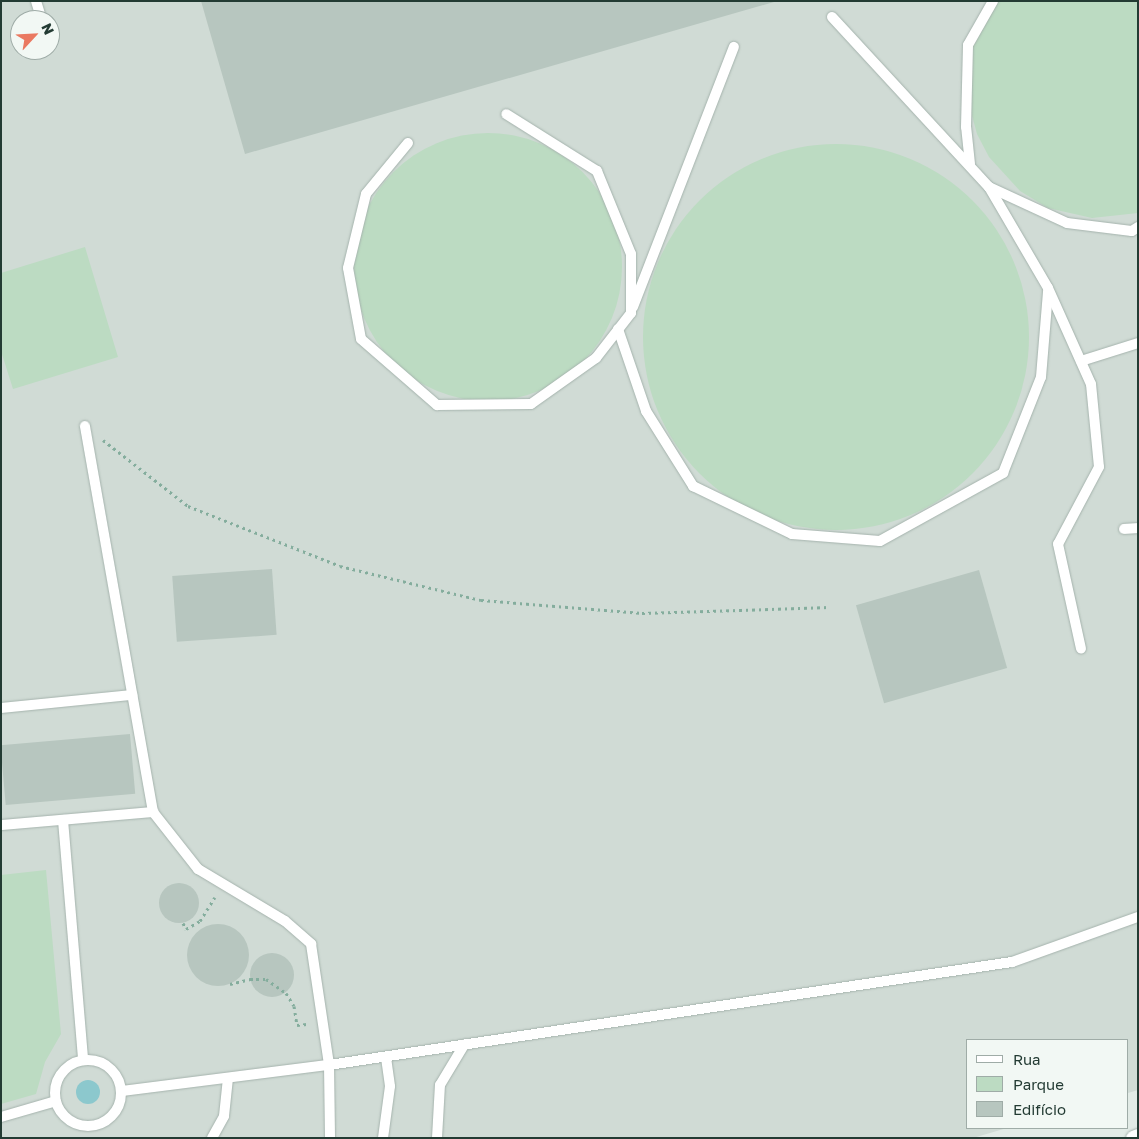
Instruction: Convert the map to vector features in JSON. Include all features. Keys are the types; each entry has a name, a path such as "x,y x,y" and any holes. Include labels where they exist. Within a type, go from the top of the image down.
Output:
{"main road":[{"path":"1133,1138 1138,1136"}],"lane":[{"path":"970,164 966,127 968,45 993,1"},
{"path":"832,17 970,164 989,187 1048,288 1091,384 1099,466 1058,544 1081,649"},
{"path":"408,143 366,194 348,268 361,339 437,405 532,404 596,358 631,313 734,46"},
{"path":"506,114 598,172 631,254 631,313"},
{"path":"989,187 1067,223 1132,231 1138,228"},
{"path":"618,329 646,411 692,486 792,534 880,541 1003,473 1042,377 1048,288"},
{"path":"1081,361 1138,343"},
{"path":"85,426 153,812 198,869 285,921 311,944 329,1065 330,1138"},
{"path":"1124,528 1138,528"},
{"path":"1,708 132,695"},
{"path":"1,824 153,812"},
{"path":"63,820 83,1060"},
{"path":"122,1091 329,1065 1012,962 1138,917"},
{"path":"437,1138 440,1085 464,1045"},
{"path":"383,1138 390,1086 386,1056"},
{"path":"83,1060 104,1064 116,1076 122,1091 116,1112 109,1120 93,1127 77,1125 67,1120 56,1101 55,1090 60,1075 72,1064 83,1060"},
{"path":"212,1138 224,1116 228,1079"},
{"path":"1,1117 56,1101"},
{"path":"93,1127 94,1138"}],"path":[{"path":"85,426 188,506 340,566 481,600 632,613 798,610 830,607"},
{"path":"183,923 186,929 200,921 222,884"},
{"path":"230,984 250,979 266,980 286,993 294,1006 298,1025 322,1022"}],"shaded area":[{"path":"1,1 1138,1 1138,1090 1129,1093 1129,1039 966,1039 966,1129 1004,1129 973,1138 1,1138"}],"green space":[{"path":"997,1 1138,1 1138,213 1092,218 1048,208 1020,191 989,157 977,134 970,108 972,49 979,31"},
{"path":"488,133 527,139 551,149 583,172 606,204 616,228 622,267 616,306 606,330 583,362 551,385 527,395 488,401 449,395 425,385 393,362 370,330 360,306 354,267 360,228 370,204 393,172 425,149 449,139"},
{"path":"836,144 874,148 910,159 943,176 972,201 997,230 1014,263 1025,299 1029,337 1025,375 1014,411 997,444 972,473 943,498 910,515 874,526 836,530 798,526 762,515 729,498 700,473 675,444 658,411 647,375 643,337 647,299 658,263 675,230 700,201 729,176 762,159 798,148"},
{"path":"85,247 118,357 13,389 1,351 1,273"},
{"path":"46,870 61,1034 45,1062 36,1094 1,1104 1,875"}],"water":[{"path":"88,1080 93,1081 99,1087 99,1097 93,1103 88,1104 83,1103 77,1097 76,1092 77,1087 83,1081"}],"building":[{"path":"201,1 774,1 774,2 245,154"},
{"path":"272,569 277,635 177,642 172,576"},
{"path":"979,570 1007,668 884,703 856,605"},
{"path":"130,734 135,794 6,805 1,745"},
{"path":"179,883 193,889 199,903 193,917 179,923 165,917 159,903 165,889"},
{"path":"218,924 235,929 240,933 244,938 249,955 244,972 240,977 235,981 218,986 201,981 196,977 192,972 187,955 192,938 196,933 201,929"},
{"path":"276,953 288,959 293,966 293,984 288,991 281,996 268,997 260,994 253,987 250,971 253,963 260,956"}]}
